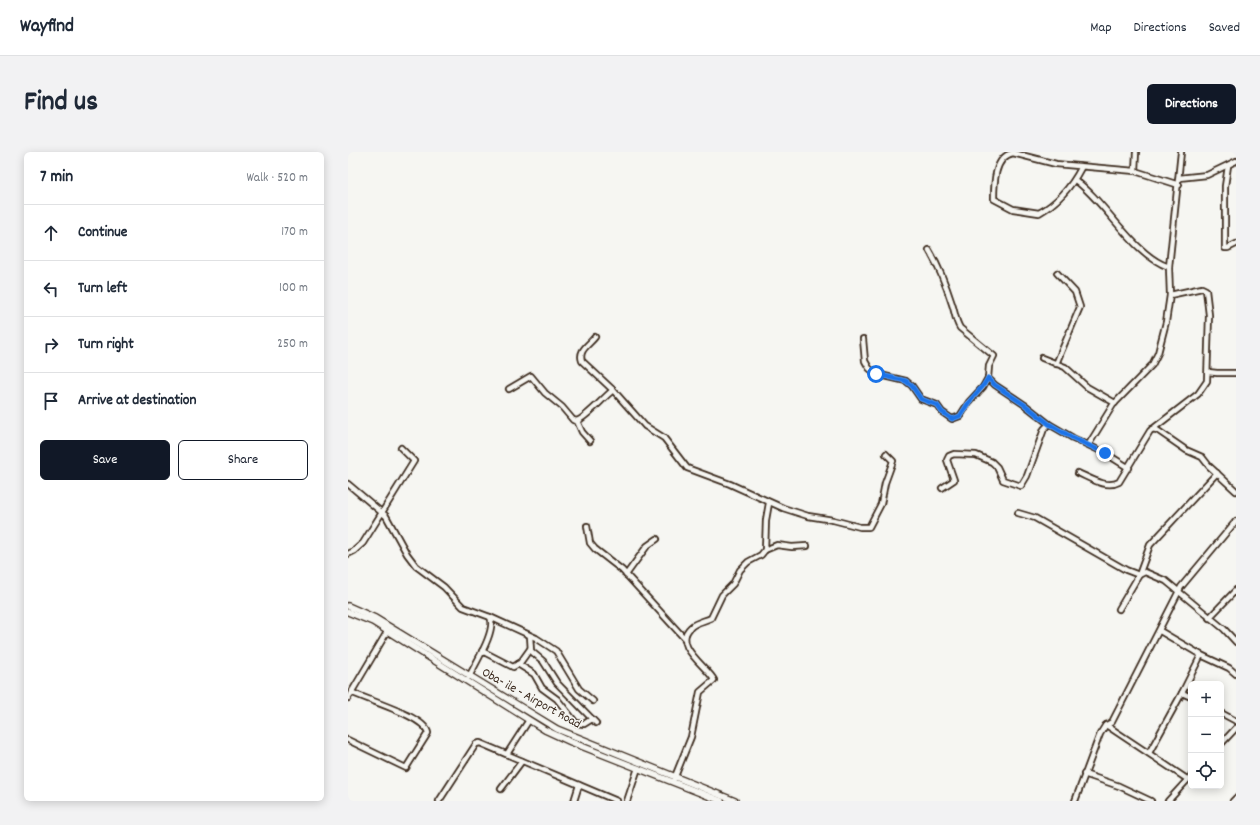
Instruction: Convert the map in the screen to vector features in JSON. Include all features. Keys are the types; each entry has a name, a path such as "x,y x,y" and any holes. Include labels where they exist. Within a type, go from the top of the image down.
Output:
{"main road":[{"name":"Oba- ile - Airport Road","path":"348,606 375,618 410,643 529,720 570,742 638,768 735,801"},
{"name":"Oba- ile - Airport Road","path":"348,612 372,622 387,632 410,643 557,729 674,779 721,801"}],"street":[{"path":"1134,172 1136,152"},
{"path":"1089,444 1115,403 1156,359 1165,327 1170,295 1169,267 1179,185 1181,152"},
{"path":"1081,168 1075,180 1062,198 1039,213 1013,209 994,199 998,168 1003,159 1009,153 1027,155 1056,164 1081,168 1134,172 1179,185"},
{"path":"1179,178 1207,175 1236,161"},
{"path":"1228,166 1225,186 1225,248 1236,244"},
{"path":"1075,180 1090,191 1151,259 1169,267"},
{"path":"863,339 865,361 869,368 876,374 906,381 912,386 921,399 937,405 942,412 952,419 960,416 969,402 983,386 988,378 989,366 994,356 960,328 940,268 929,250"},
{"path":"1056,364 1080,307 1075,292 1057,273"},
{"path":"1170,295 1202,288 1206,290 1209,315 1207,358 1208,378"},
{"path":"595,337 581,351 580,356 582,361 613,390 645,426 664,438 686,468 730,484 770,503 808,516 860,527 869,527 882,504 885,483 893,461 886,454"},
{"path":"1042,358 1065,367 1087,387 1115,403"},
{"path":"1208,372 1236,373"},
{"path":"1078,473 1098,482 1114,485 1119,482 1155,428 1198,394 1208,378 1217,373"},
{"path":"509,389 531,376 544,393 577,421 582,432 590,441"},
{"path":"988,378 995,385 1025,405 1049,424 1073,438 1089,444 1129,468"},
{"path":"577,421 584,417 595,405 613,390"},
{"path":"1110,399 1121,398"},
{"path":"942,488 954,480 948,460 950,456 954,454 983,457 994,464 1003,480 1021,486 1027,476 1044,429 1049,424"},
{"path":"1155,428 1186,450 1202,457 1209,466 1236,492"},
{"path":"348,554 363,543 414,463 413,458 401,448"},
{"path":"1119,609 1139,575 1150,545 1217,474"},
{"path":"348,484 382,512 416,566 444,587 464,607 506,623 556,651 573,676 579,688 593,701"},
{"path":"765,550 766,520 770,503"},
{"path":"1018,513 1035,518 1119,566 1139,575"},
{"path":"1075,801 1096,744 1106,725 1112,722 1184,582 1236,521"},
{"path":"587,526 590,543 626,575 685,639 689,650 714,680 700,692 691,737 674,779"},
{"path":"626,575 647,546 657,540"},
{"path":"685,639 691,627 711,618 722,595 733,584 742,566 761,555 765,550 779,544 792,547 807,546"},
{"path":"1139,575 1145,572 1154,574 1166,581 1236,642"},
{"path":"1209,618 1236,590"},
{"path":"469,677 482,651 492,625 490,617"},
{"path":"1160,631 1201,655 1228,668 1236,674"},
{"path":"348,698 387,632"},
{"path":"482,651 511,667 518,664 530,649 530,636"},
{"path":"530,649 543,661 557,683 596,724"},
{"path":"1149,753 1201,655"},
{"path":"518,664 534,674 542,688 557,699 576,723 584,724 592,719"},
{"path":"348,740 406,768 428,733 426,728 402,713 351,692"},
{"path":"1182,693 1188,696"},
{"path":"1224,715 1236,721"},
{"path":"507,754 529,720"},
{"path":"1106,725 1188,776"},
{"path":"1224,741 1236,728"},
{"path":"439,801 476,744 483,743 616,801"},
{"path":"501,789 522,761"},
{"path":"627,801 638,768"},
{"path":"1084,774 1119,786 1151,801"},
{"path":"1168,801 1188,778"},
{"path":"574,801 579,785"},
{"path":"1233,801 1236,798"}],"route":[{"path":"876,374 906,381 912,386 921,399 937,405 942,412 952,419 960,416 988,378 995,385 1025,405 1049,424 1073,438 1089,444 1105,453"}]}
